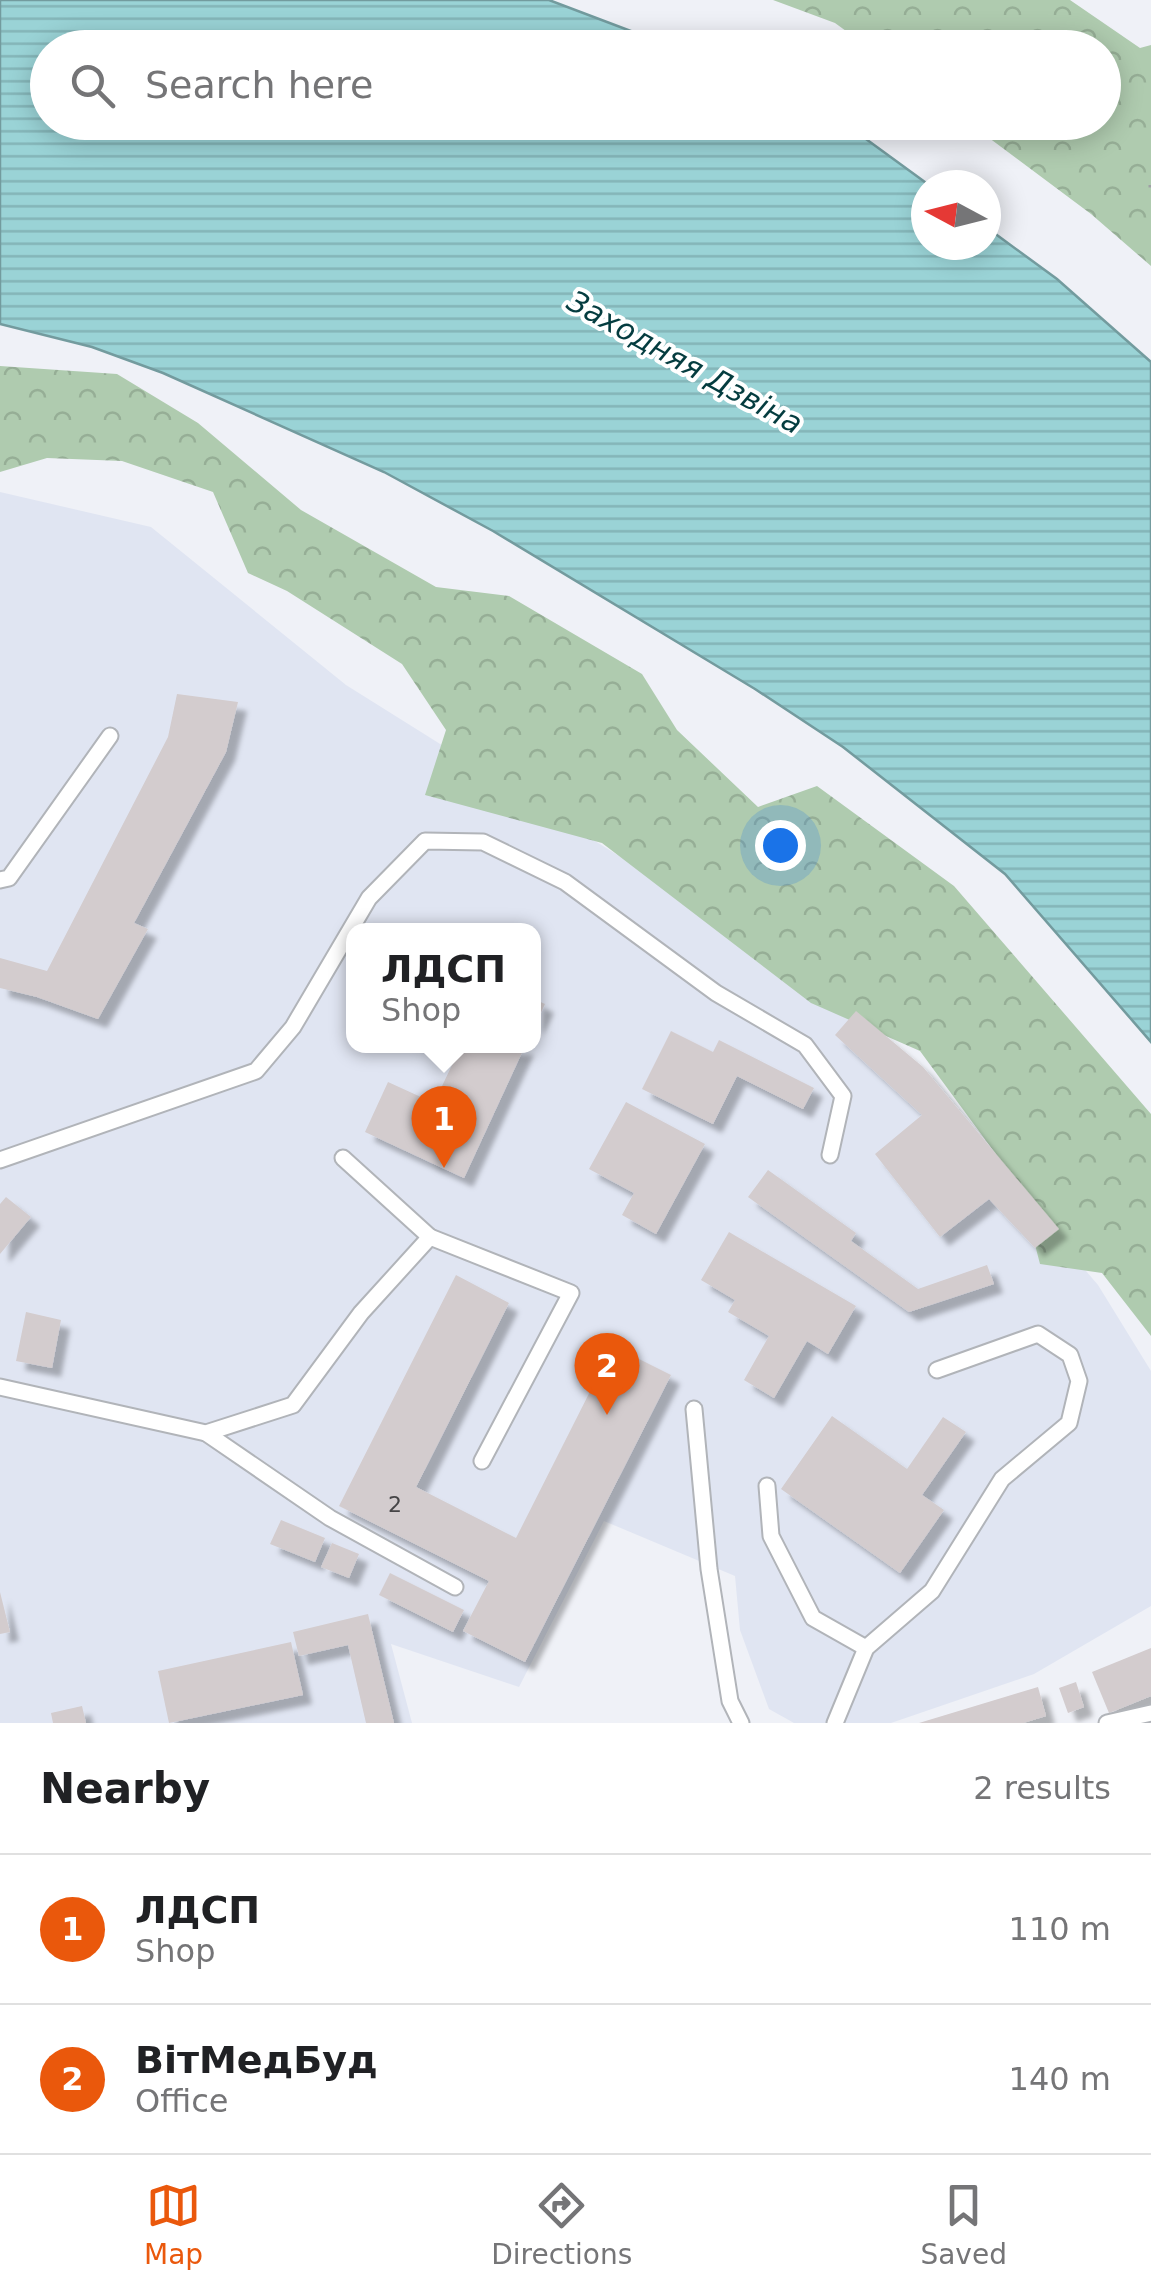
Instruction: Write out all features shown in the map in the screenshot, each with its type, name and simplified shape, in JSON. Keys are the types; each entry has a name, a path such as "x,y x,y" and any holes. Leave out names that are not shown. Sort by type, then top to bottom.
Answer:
{"lane":[{"path":"0,880 9,878 110,736"},
{"path":"354,923 369,898 426,841 483,842 566,882 716,993 805,1045 844,1096 830,1155"},
{"path":"0,1160 256,1071 293,1027 346,937"},
{"path":"343,1158 430,1237 570,1293 482,1461"},
{"path":"206,1433 293,1405 361,1313 430,1237"},
{"path":"835,1723 866,1648 932,1591 1002,1479 1069,1424 1079,1381 1070,1355 1038,1334 937,1370"},
{"path":"0,1387 206,1433 330,1518 455,1587"},
{"path":"694,1409 709,1569 730,1702 741,1723"},
{"path":"767,1486 771,1536 812,1618 866,1648"},
{"path":"1107,1723 1151,1713"}],"path":[{"path":"1151,185 1151,194"}],"shaded area":[{"path":"0,492 151,527 346,685 860,1007 1098,1285 1151,1371 1151,1606 1034,1674 891,1723 794,1723 769,1709 740,1630 735,1576 604,1521 519,1687 391,1644 412,1723 0,1723"}],"green space":[{"path":"773,0 1070,0 1114,30 845,30"},
{"path":"1121,35 1140,48 1151,45 1151,266 1091,214 992,140 1121,140"},
{"path":"0,366 117,374 198,423 301,510 436,587 509,596 642,674 677,730 758,807 817,786 954,886 1151,1114 1151,1336 1102,1273 1040,1264 1020,1187 920,1051 811,1003 602,843 425,795 446,730 402,664 287,591 248,573 213,492 122,461 47,458 0,472"}],"water":[{"name":"Заходняя Дзвіна","path":"0,0 549,0 628,30 30,30 30,140 867,140 911,172 911,260 1001,260 1001,238 1057,279 1151,362 1151,1042 1005,874 843,747 755,689 493,531 384,472 163,373 92,347 0,324"}],"building":[{"path":"177,694 238,702 226,752 134,923 148,929 98,1019 0,988 0,958 47,971 168,737"},
{"path":"856,1011 923,1067 1059,1229 1035,1248 989,1199 940,1237 875,1154 922,1115 835,1035"},
{"path":"671,1031 713,1052 719,1040 814,1088 803,1109 737,1076 713,1124 642,1089"},
{"path":"458,1053 522,1053 464,1178 365,1132 388,1082 434,1103"},
{"path":"626,1102 705,1144 656,1234 622,1215 634,1193 589,1169"},
{"path":"768,1170 856,1233 851,1241 918,1289 987,1265 994,1284 909,1312 748,1197"},
{"path":"6,1197 31,1217 0,1254 0,1204"},
{"path":"729,1232 856,1306 828,1354 807,1341 774,1398 744,1380 769,1336 728,1312 735,1300 701,1280"},
{"path":"456,1275 509,1303 416,1487 516,1538 613,1346 671,1375 525,1662 463,1631 489,1581 339,1506"},
{"path":"26,1312 61,1320 52,1368 16,1361"},
{"path":"832,1416 907,1469 943,1417 966,1432 922,1495 944,1510 900,1573 781,1489"},
{"path":"281,1520 325,1538 315,1562 270,1544"},
{"path":"332,1543 359,1554 349,1578 321,1567"},
{"path":"390,1573 464,1610 453,1632 379,1595"},
{"path":"0,1592 10,1632 0,1634"},
{"path":"368,1614 394,1723 366,1723 348,1645 299,1656 293,1632"},
{"path":"291,1642 303,1695 169,1723 158,1671"},
{"path":"1151,1648 1151,1696 1109,1713 1092,1672"},
{"path":"1076,1682 1084,1707 1068,1713 1059,1688"},
{"path":"1038,1687 1046,1716 1023,1723 919,1723"},
{"path":"82,1706 86,1723 53,1723 51,1713"}],"place":[{"name":"ЛДСП","path":"444,1168"},
{"name":"ВітМедБуд","path":"607,1415"}]}
